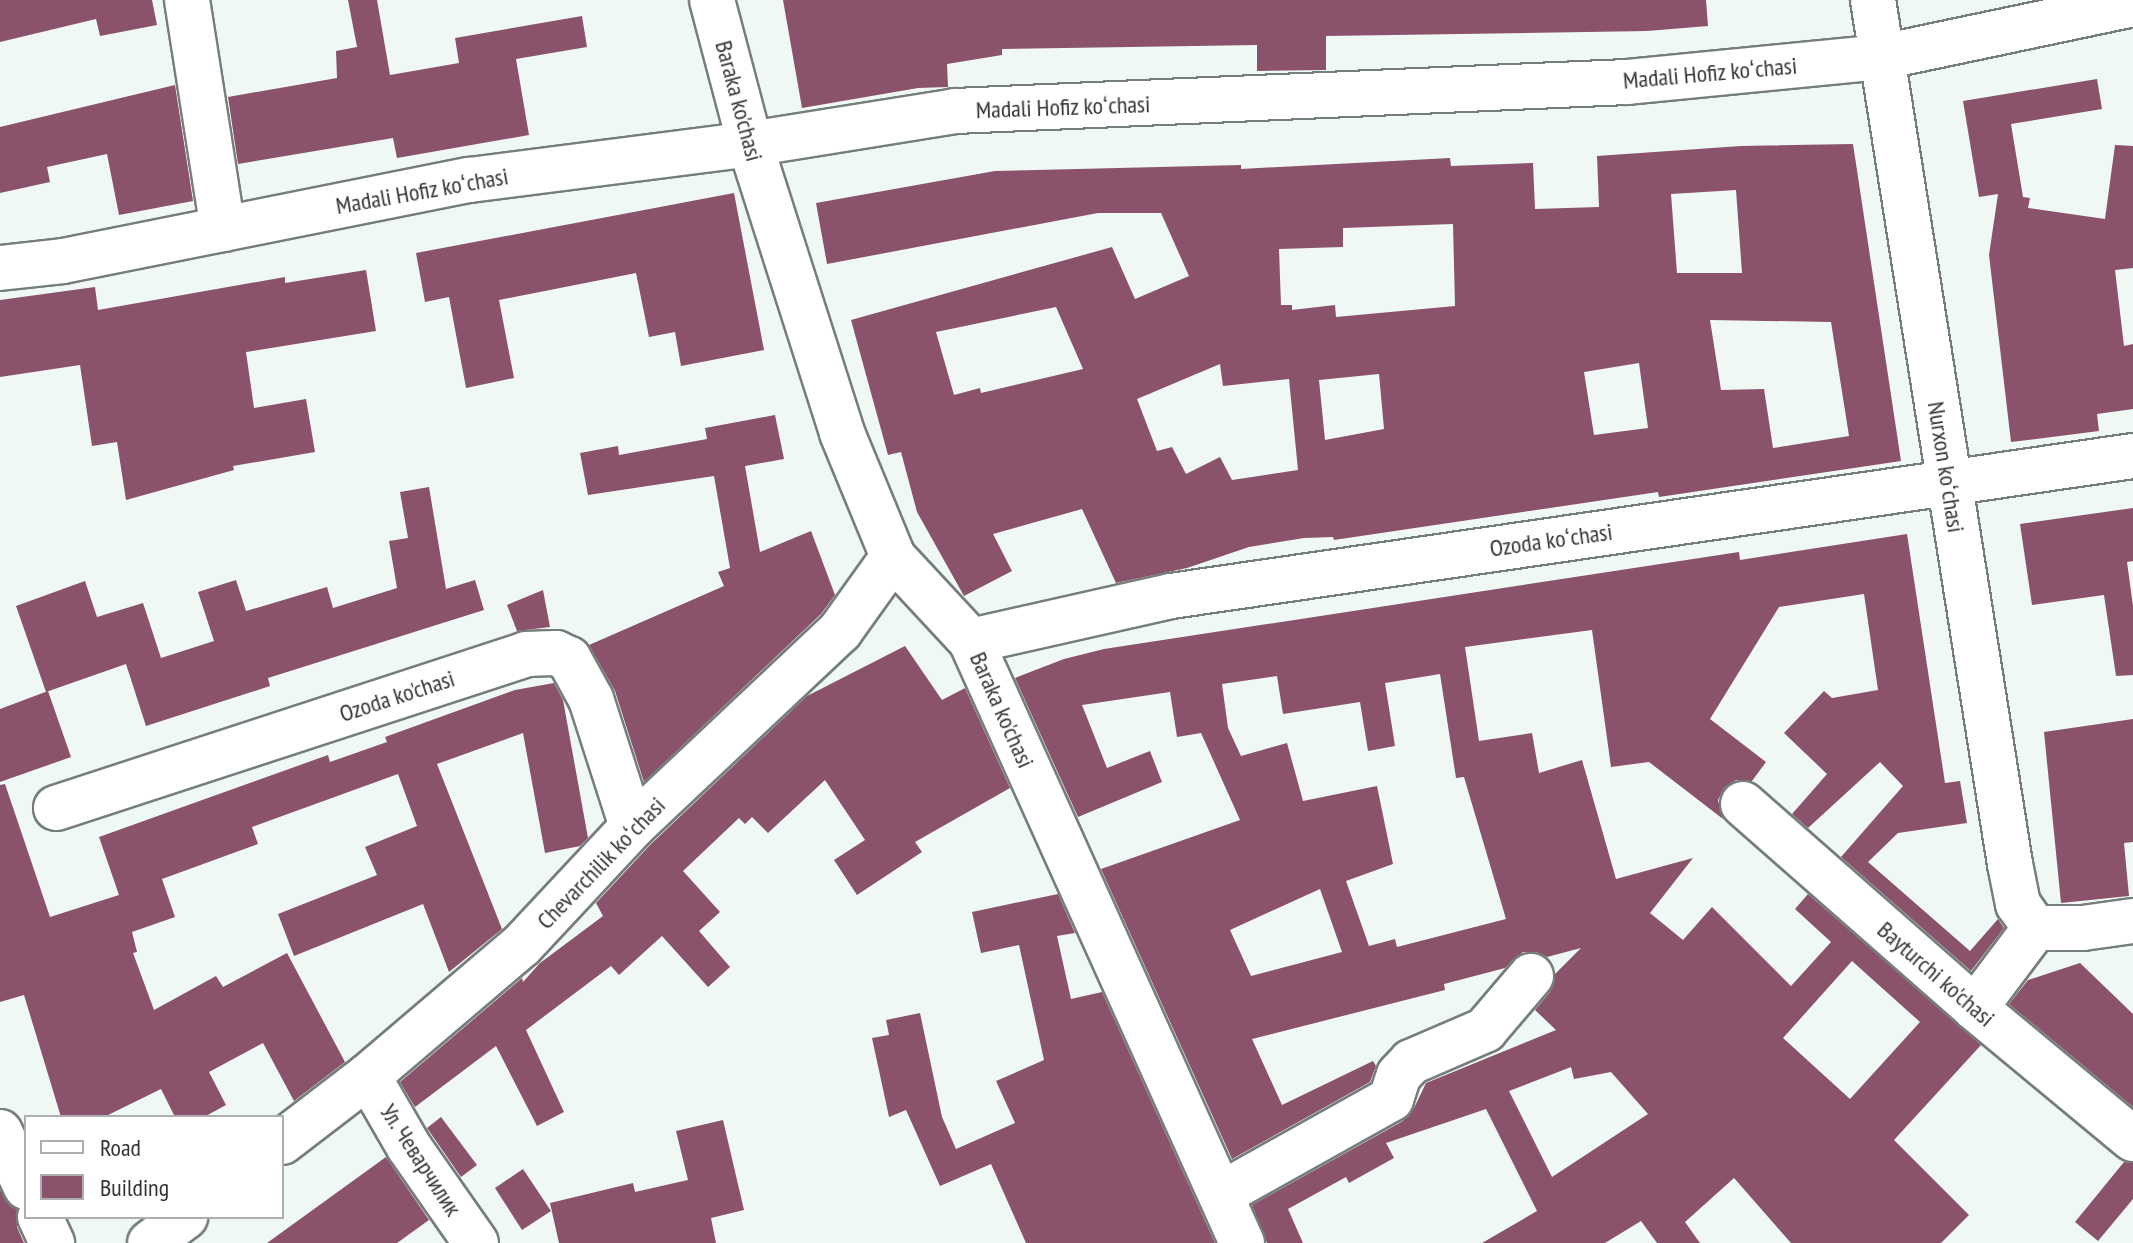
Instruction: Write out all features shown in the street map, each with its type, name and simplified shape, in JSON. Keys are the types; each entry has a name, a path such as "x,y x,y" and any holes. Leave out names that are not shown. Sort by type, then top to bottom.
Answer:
{"street":[{"path":"187,0 223,229"},
{"name":"Baraka ko'chasi","path":"712,0 750,144 842,433 893,557 971,641 1242,1243"},
{"name":"Nurxon koʻchasi","path":"1873,0 2010,864 2018,904 2035,928"},
{"name":"Madali Hofiz koʻchasi","path":"0,268 63,261 470,180 750,144 955,111 1627,82 1882,57 2133,4"},
{"name":"Ozoda koʻchasi","path":"971,641 1171,596 2133,456"},
{"name":"Chevarchilik koʻchasi","path":"284,1140 368,1076 522,945 632,827 840,631 893,557"},
{"name":"Ozoda ko'chasi","path":"56,808 526,654 556,653 569,659 591,699 632,827"},
{"name":"Bayturchi ko'chasi","path":"1743,804 1975,1008 2133,1139"},
{"path":"1975,1008 2035,928 2083,928 2133,921"},
{"path":"1221,1194 1391,1099 1399,1075 1411,1062 1485,1030 1531,976"},
{"name":"Ул. Чеварчилик","path":"368,1076 409,1147 476,1243"},
{"path":"0,1132 24,1183"},
{"path":"41,1219 52,1243"},
{"path":"150,1243 182,1219"}],"building":[{"path":"0,0 152,0 157,25 100,36 96,19 0,42"},
{"path":"348,0 377,0 390,75 459,63 455,38 582,16 587,47 516,59 529,135 397,158 393,138 238,164 228,97 337,78 336,51 357,47"},
{"path":"783,0 1706,0 1708,26 1647,31 1326,36 1326,70 1257,71 1257,45 1002,49 1002,55 947,64 948,87 918,88 802,108"},
{"path":"2097,79 2102,109 2011,124 2023,197 2030,198 2028,208 2105,219 2115,145 2133,146 2133,268 2115,270 2124,346 2133,344 2133,409 2097,414 2099,431 2011,442 1989,255 1998,194 1979,197 1963,101"},
{"path":"175,85 193,201 119,215 107,154 47,167 50,182 0,193 0,127"},
{"path":"1853,144 1901,461 1659,497 1658,492 1334,540 1333,537 1304,538 1249,547 1187,568 1116,583 1082,509 993,534 1012,571 964,596 917,512 901,452 888,455 851,320 1112,247 1135,299 1189,276 1161,213 1098,213 827,264 816,203 995,171 1241,165 1241,169 1450,158 1451,166 1533,163 1535,209 1599,207 1597,156 1741,146","holes":["1736,190 1742,273 1677,273 1671,194","1453,224 1455,306 1336,317 1335,305 1292,310 1292,305 1281,305 1279,249 1343,247 1343,228","1056,307 1083,369 981,393 980,388 954,395 936,332","1710,320 1831,322 1849,436 1773,448 1764,389 1721,390","1639,363 1648,428 1594,435 1584,372","1220,364 1223,386 1289,379 1298,470 1232,480 1220,457 1186,474 1172,447 1157,451 1137,399","1379,374 1384,429 1325,440 1319,380"]},
{"path":"734,193 764,350 681,366 675,332 649,337 636,273 499,300 514,378 466,388 449,297 425,302 416,253"},
{"path":"366,270 376,331 246,352 254,408 306,399 315,452 233,466 234,470 126,500 117,442 92,446 80,365 0,377 0,300 95,287 98,310 285,277 285,283"},
{"path":"775,415 784,459 745,466 760,552 811,531 835,595 821,614 644,782 615,691 589,645 724,586 718,572 730,568 714,476 588,495 580,453 618,446 619,455 707,439 705,428"},
{"path":"429,487 446,589 475,580 484,610 268,678 270,686 146,726 126,664 46,692 16,606 85,581 97,617 143,603 161,658 214,641 198,592 236,580 246,611 327,587 333,608 397,588 389,541 408,538 400,492"},
{"path":"2133,508 2133,561 2127,562 2133,606 2133,675 2116,676 2104,595 2032,605 2020,524"},
{"path":"1907,534 1945,783 1960,781 1967,823 1898,833 1868,862 1970,951 1998,919 2004,928 1971,971 1841,857 1903,786 1880,762 1808,828 1792,814 1827,774 1784,733 1824,691 1832,698 1878,690 1864,594 1779,607 1710,719 1766,762 1752,781 1736,780 1724,788 1718,800 1723,819 1649,762 1611,767 1592,630 1465,647 1479,741 1532,733 1539,773 1582,760 1616,879 1693,858 1650,913 1683,940 1712,907 1791,986 1831,942 1795,909 1808,894 1981,1045 1894,1140 1969,1215 1941,1243 1791,1243 1734,1178 1685,1222 1700,1243 1657,1243 1641,1221 1605,1243 1482,1243 1537,1211 1486,1109 1386,1143 1394,1158 1349,1183 1346,1177 1288,1209 1303,1243 1267,1243 1252,1205 1403,1121 1414,1108 1426,1083 1556,1030 1535,1010 1550,992 1555,974 1581,948 1547,957 1536,952 1523,952 1505,968 1444,984 1445,990 1252,1039 1282,1105 1373,1061 1376,1066 1370,1082 1232,1159 1101,869 1240,820 1201,733 1177,737 1170,692 1082,705 1107,768 1150,751 1162,782 1078,817 1015,678 1064,659 1104,649 1739,552 1740,560","holes":["1440,674 1456,778 1464,777 1506,919 1397,947 1395,939 1369,946 1346,881 1393,864 1377,786 1303,801 1287,743 1241,756 1228,728 1222,684 1277,676 1283,714 1360,702 1368,751 1395,746 1385,683","1320,889 1342,952 1251,976 1230,930","1852,961 1920,1022 1850,1099 1783,1038","1571,1067 1574,1079 1611,1072 1648,1114 1552,1177 1509,1091"]},
{"path":"543,590 550,627 517,631 507,605"},
{"path":"905,646 942,700 965,688 1010,788 915,842 922,852 857,895 834,860 865,840 825,780 768,833 752,817 745,824 739,818 683,871 720,912 699,931 730,967 708,987 662,936 619,975 611,966 526,1030 564,1112 537,1126 496,1046 415,1107 400,1082 522,978 523,982 540,963 603,916 596,903 650,845 807,696"},
{"path":"554,683 563,700 588,838 580,846 545,853 523,733 437,764 502,929 449,972 423,904 294,956 278,914 377,875 365,847 417,826 398,774 252,827 258,844 162,879 175,917 132,932 137,952 133,953 154,1010 216,976 223,987 287,953 345,1062 294,1101 263,1043 209,1072 226,1105 208,1115 174,1115 161,1089 108,1115 60,1115 24,995 0,1002 0,785 5,784 50,917 119,895 99,837 328,755 330,762 387,742 385,737 515,690"},
{"path":"48,691 71,757 0,782 0,709"},
{"path":"2133,719 2133,842 2124,843 2129,896 2061,903 2044,732"},
{"path":"1058,894 1075,933 1057,936 1071,999 1102,992 1215,1243 1026,1243 991,1164 940,1186 906,1110 889,1117 872,1038 889,1035 886,1020 920,1013 942,1117 956,1149 1015,1123 996,1081 1044,1060 1019,945 981,953 972,912"},
{"path":"2080,963 2133,1014 2133,1107 2009,1004 2028,980"},
{"path":"441,1117 477,1165 461,1177 427,1128"},
{"path":"723,1120 744,1210 711,1218 716,1243 559,1243 550,1203 633,1183 635,1192 688,1180 676,1131"},
{"path":"386,1157 429,1220 397,1243 267,1243"},
{"path":"2124,1162 2133,1163 2133,1199 2098,1241 2075,1222"},
{"path":"523,1169 551,1211 522,1230 495,1188"},
{"path":"0,1190 17,1210 17,1227 24,1243 0,1243"}]}
